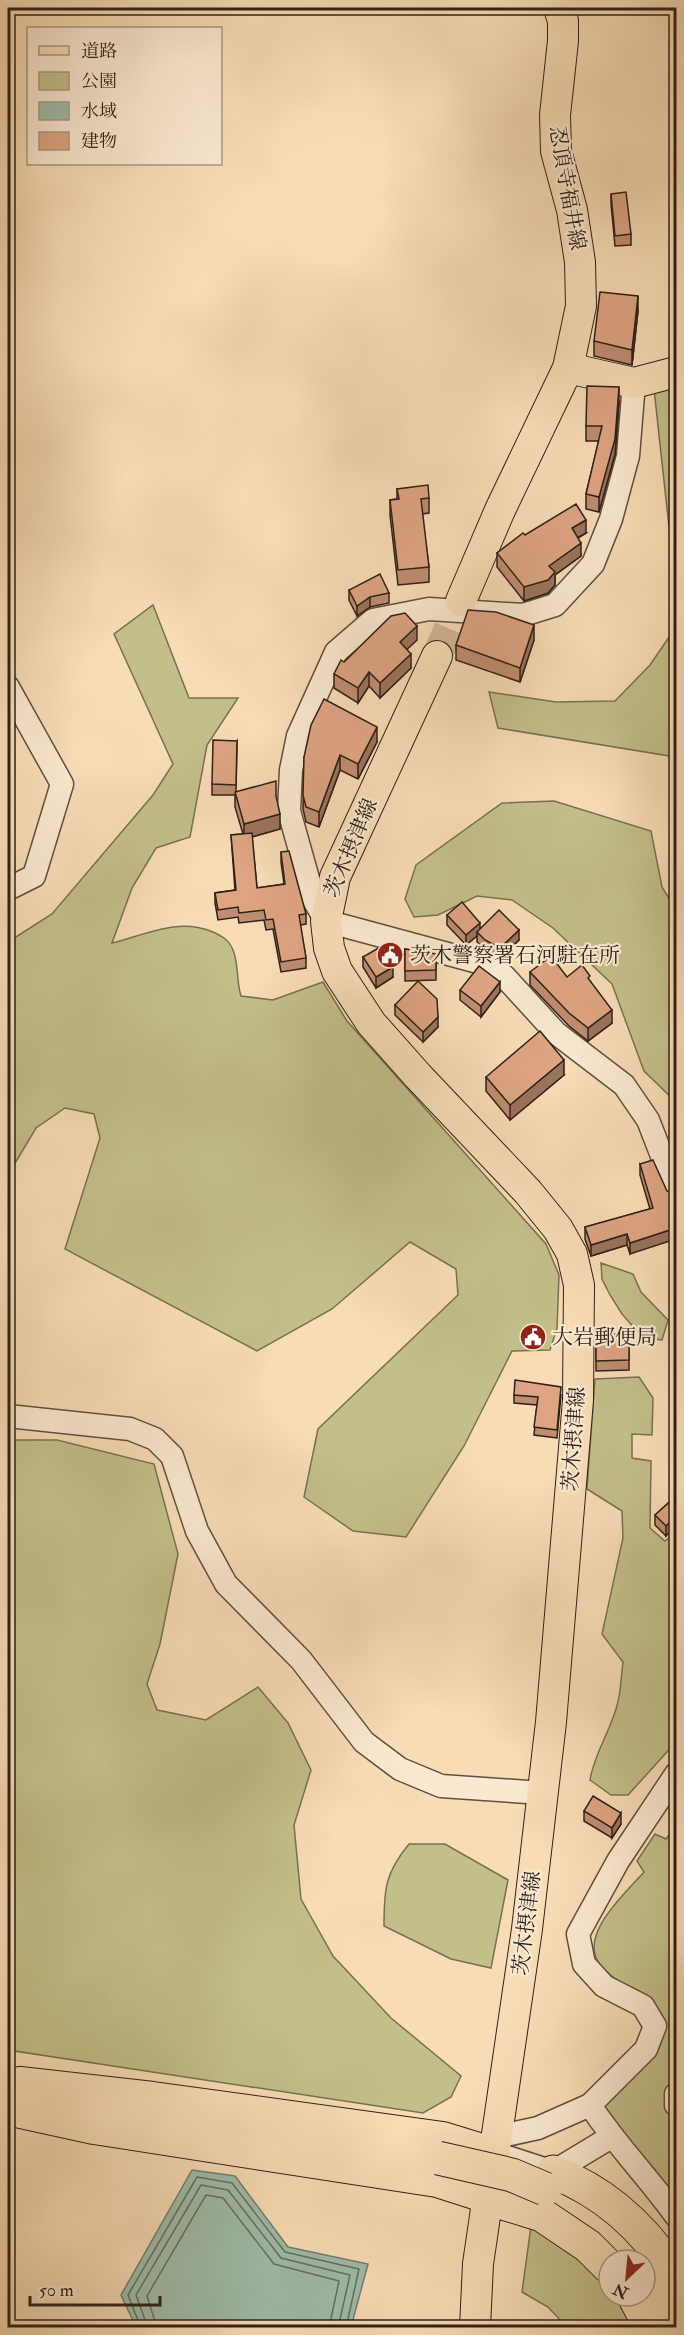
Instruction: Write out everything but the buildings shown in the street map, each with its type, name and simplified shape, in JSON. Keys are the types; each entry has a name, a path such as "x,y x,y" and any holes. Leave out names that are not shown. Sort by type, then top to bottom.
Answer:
{"highway":[{"path":"8,2095 438,2158 512,2175 549,2180 594,2192 638,2226 676,2277"},
{"path":"549,2180 628,2248"},
{"path":"487,2198 542,2215 588,2246 597,2255"},
{"path":"657,2282 676,2316"},
{"path":"640,2308 651,2328"}],"main road":[{"name":"忍頂寺福井線","path":"559,8 563,21 563,41 555,115 556,151 572,210 580,262 581,306 568,368"},
{"path":"461,601 500,510 568,368 634,383 676,372"},
{"name":"茨木摂津線","path":"437,656 335,877 326,921 329,948 337,970 371,1023 528,1192 558,1229 572,1254 579,1285 578,1401 551,1722 527,1929 478,2264 475,2328"},
{"path":"8,2081 436,2182 487,2198"},
{"path":"8,2105 21,2113 150,2116 443,2137 496,2145"}],"street":[{"path":"634,383 628,456 611,519 593,564 555,605 523,615 429,609 373,620 336,652 298,736 291,770 289,811 314,900 326,921 485,964 504,976 556,1034 624,1085 648,1120 676,1192"},
{"path":"8,687 62,784 34,876 8,889"},
{"path":"8,1416 130,1429 155,1438 172,1456 197,1531 226,1584 301,1660 364,1743 400,1769 441,1786 542,1793"},
{"path":"496,2145 590,2105 646,2049 655,2026 643,2006 604,1986 584,1964 578,1934 618,1861 676,1774"},
{"path":"676,2094 676,2104"},
{"path":"590,2105 611,2137 651,2181 676,2216"},
{"path":"496,2145 549,2180 611,2137"}],"green space":[{"path":"676,385 676,591 654,389"},
{"path":"153,605 189,698 238,698 207,745 190,837 156,848 132,888 112,943 162,929 187,926 200,928 219,935 231,947 235,956 241,996 273,1000 323,982 347,1021 546,1244 559,1275 557,1328 550,1350 512,1351 464,1446 406,1537 353,1531 304,1497 318,1429 458,1295 456,1269 410,1242 332,1309 257,1351 65,1249 100,1138 94,1114 65,1108 36,1128 8,1175 8,942 52,914 153,795 173,764 114,634"},
{"path":"676,627 676,757 498,728 489,692 556,702 615,701 650,665"},
{"path":"554,801 651,831 662,887 676,910 676,1102 644,1071 612,984 553,928 512,900 477,896 438,915 414,917 405,899 416,865 502,803"},
{"path":"601,1263 633,1274 641,1292 668,1320 662,1340 643,1338 622,1314 602,1279"},
{"path":"639,1377 653,1398 652,1435 632,1434 632,1458 651,1461 650,1528 665,1541 676,1532 676,1742 628,1795 611,1795 590,1780 616,1709 621,1686 623,1662 602,1634 623,1538 622,1511 587,1489 595,1379"},
{"path":"8,1440 57,1440 154,1464 178,1554 160,1644 147,1684 157,1710 206,1720 258,1687 288,1723 311,1770 294,1825 301,1899 333,1956 391,2018 461,2076 451,2097 423,2113 8,2050"},
{"path":"676,1825 676,2072 669,2100 676,2132 676,2205 602,2106 652,2052 651,2003 618,1981 601,1966 595,1954 594,1942 606,1916 644,1872 637,1861 655,1834 666,1839"},
{"path":"409,1844 445,1844 508,1880 491,1968 451,1959 384,1926 388,1882 395,1864"},
{"path":"531,2226 597,2271 597,2308 631,2308 641,2327 567,2327 548,2307 522,2292"}],"water":[{"path":"192,2170 235,2176 288,2247 368,2264 351,2327 136,2327 121,2295"}],"tunnel":[{"path":"437,656 461,601"}],"place":[{"name":"茨木警察署石河駐在所","path":"390,955"},
{"name":"大岩郵便局","path":"533,1337"}]}
